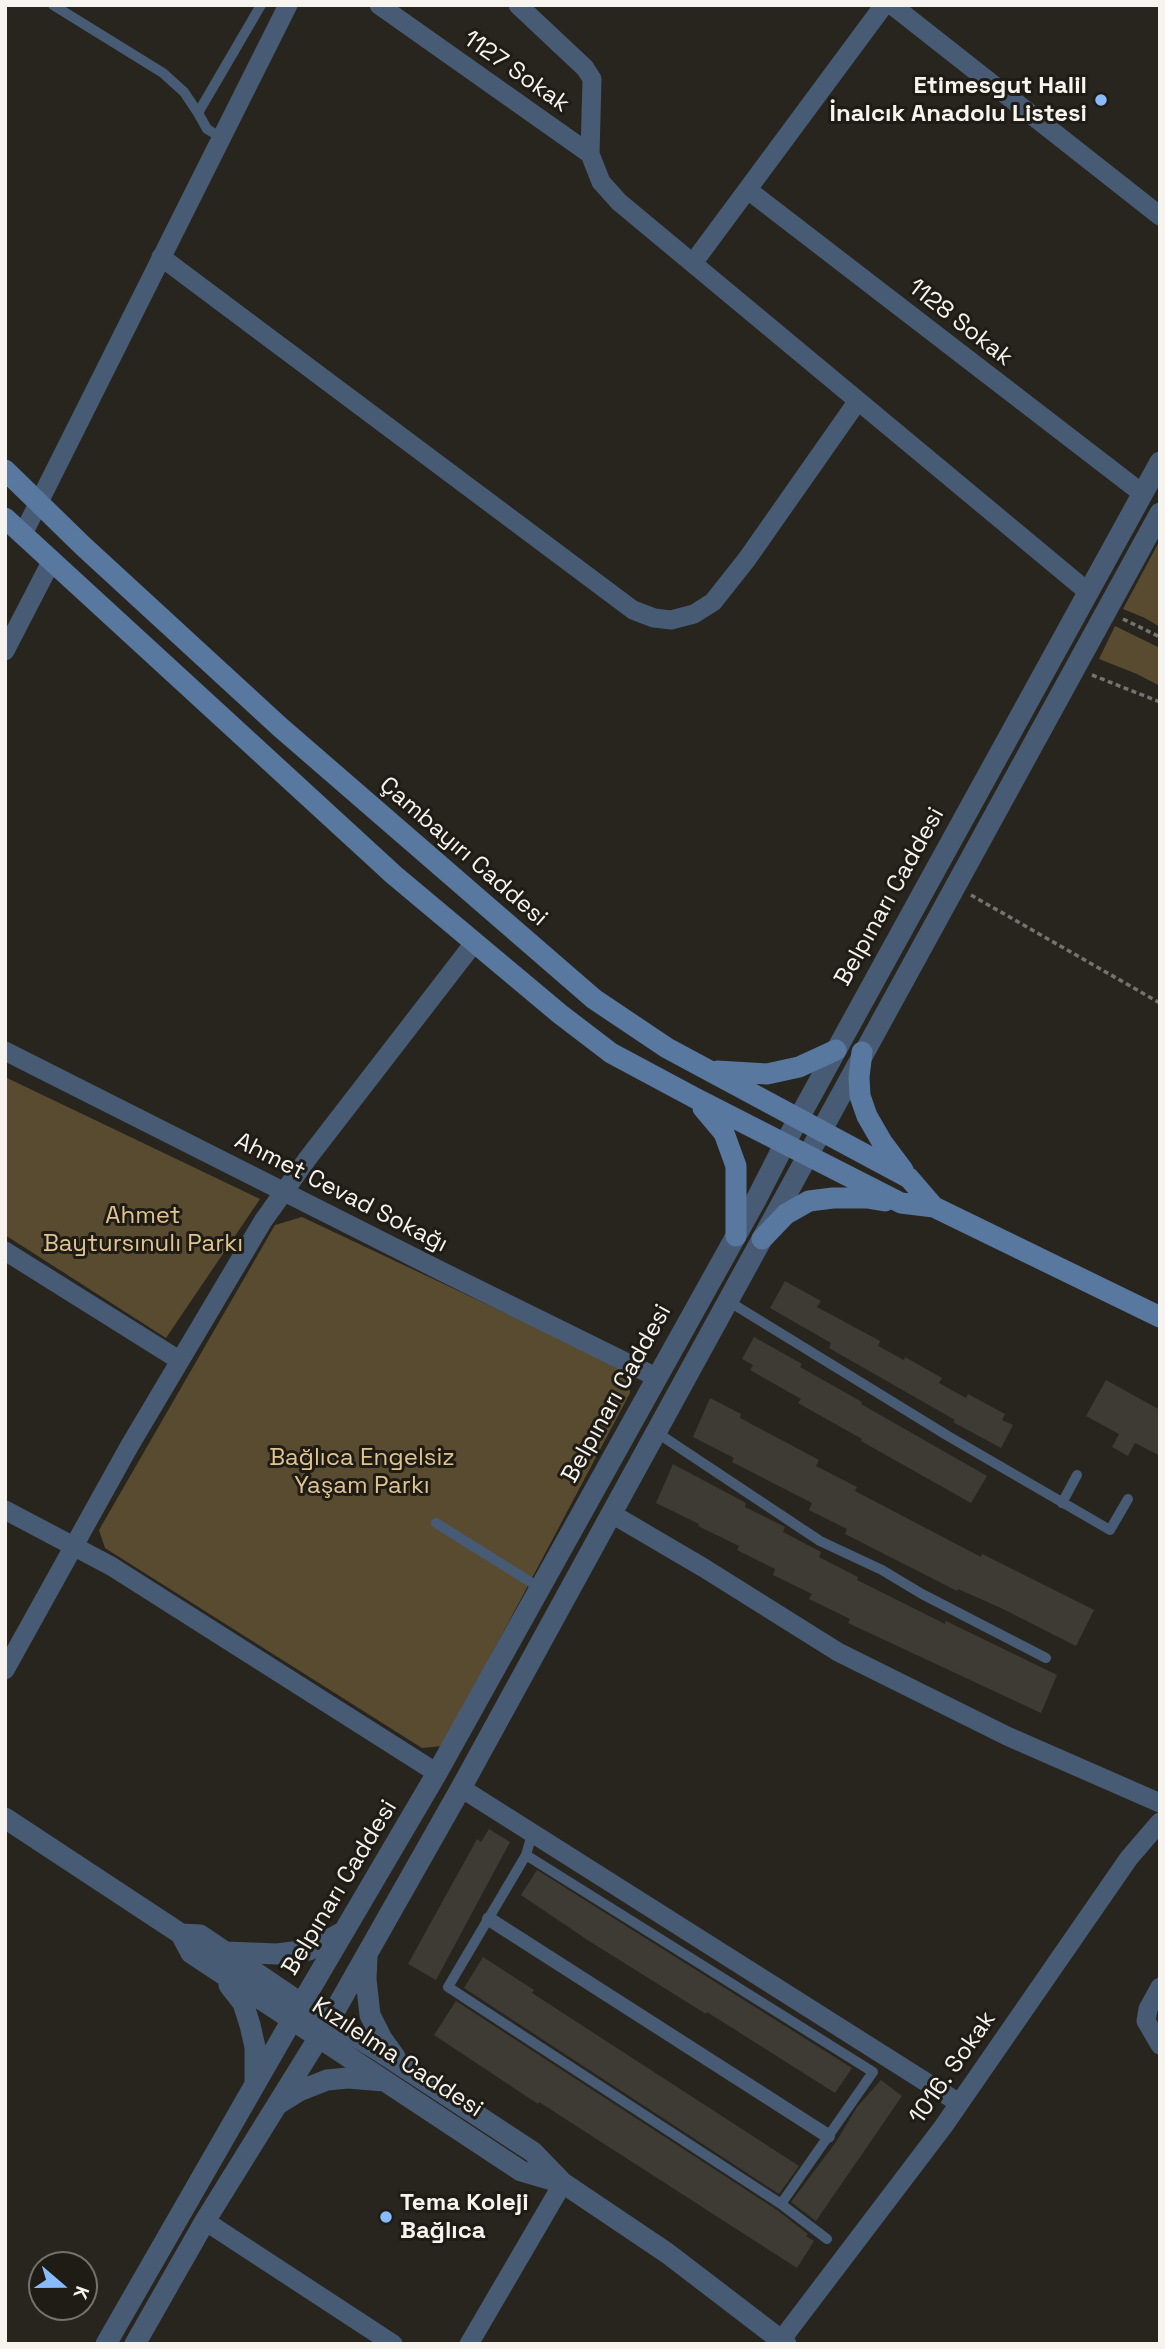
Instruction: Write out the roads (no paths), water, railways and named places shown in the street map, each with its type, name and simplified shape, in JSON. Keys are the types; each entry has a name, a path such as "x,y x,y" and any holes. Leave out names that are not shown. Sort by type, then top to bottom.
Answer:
{"main road":[{"name":"Çambayırı Caddesi","path":"5,470 280,727 569,978 635,1028 798,1120 909,1178 934,1206"},
{"name":"Çambayırı Caddesi","path":"5,518 394,875 611,1053 901,1203 934,1206 1160,1317"},
{"path":"705,1069 740,1074 767,1074 799,1067 836,1050"},
{"path":"862,1052 860,1096 867,1116 881,1142 909,1178"},
{"path":"695,1098 724,1133 736,1166 736,1236"},
{"path":"762,1239 786,1214 809,1201 867,1198 901,1203"}],"street":[{"path":"23,534 288,5"},
{"name":"1127 Sokak","path":"379,5 590,154"},
{"path":"518,5 584,68 592,79 590,154 601,182 620,202 1088,592"},
{"path":"693,263 884,5"},
{"path":"892,5 1160,216"},
{"name":"1128 Sokak","path":"748,190 1143,494"},
{"path":"161,257 633,610 654,618 671,620 694,614 712,602 747,559 857,402"},
{"name":"Belpınarı Caddesi","path":"106,2344 438,1773 1160,462"},
{"name":"Belpınarı Caddesi","path":"135,2344 205,2221 323,2029 461,1788 729,1301 862,1052 1160,513"},
{"path":"5,651 52,560"},
{"path":"5,1670 130,1445 283,1191 474,943"},
{"name":"Ahmet Cevad Sokağı","path":"5,1051 656,1377"},
{"path":"5,1251 180,1360"},
{"path":"5,1510 111,1566 438,1773"},
{"path":"612,1514 838,1652 1007,1736 1115,1785 1160,1802"},
{"path":"461,1788 959,2103"},
{"name":"Kızılelma Caddesi","path":"5,1818 181,1934 200,1935 222,1962 323,2029 386,2081 521,2171 563,2183"},
{"name":"1016. Sokak","path":"784,2342 959,2103 1129,1858 1160,1822"},
{"path":"489,1919 828,2137"},
{"path":"255,2085 255,2047 250,2025 243,2003 222,1962 309,1950 345,1931"},
{"path":"367,1953 366,1979 370,2015 400,2065"},
{"path":"1160,1987 1148,2009 1146,2021 1160,2045"},
{"name":"Kızılelma Caddesi","path":"323,2029 400,2065 533,2152 563,2183 667,2253 784,2342"},
{"path":"276,2105 299,2091 327,2080 348,2078 386,2081"},
{"path":"469,2344 563,2183"},
{"path":"205,2221 393,2344"}],"lane":[{"path":"53,5 163,73 184,92 208,129 222,138"},
{"path":"198,113 261,5"},
{"path":"729,1301 948,1436 1110,1530 1128,1499"},
{"path":"656,1432 820,1541 882,1570 922,1594 1046,1658"},
{"path":"1062,1503 1077,1475"},
{"path":"436,1523 540,1588"},
{"path":"532,1834 526,1855 449,1987 781,2204 827,2239"},
{"path":"526,1855 873,2072 781,2204"}],"place":[{"name":"Etimesgut Halil İnalcık Anadolu Listesi","path":"1101,100"},
{"name":"Tema Koleji Bağlıca","path":"386,2217"}],"park label":[{"name":"Ahmet Baytursınulı Parkı","path":"143,1230"},
{"name":"Bağlıca Engelsiz Yaşam Parkı","path":"362,1472"}]}
